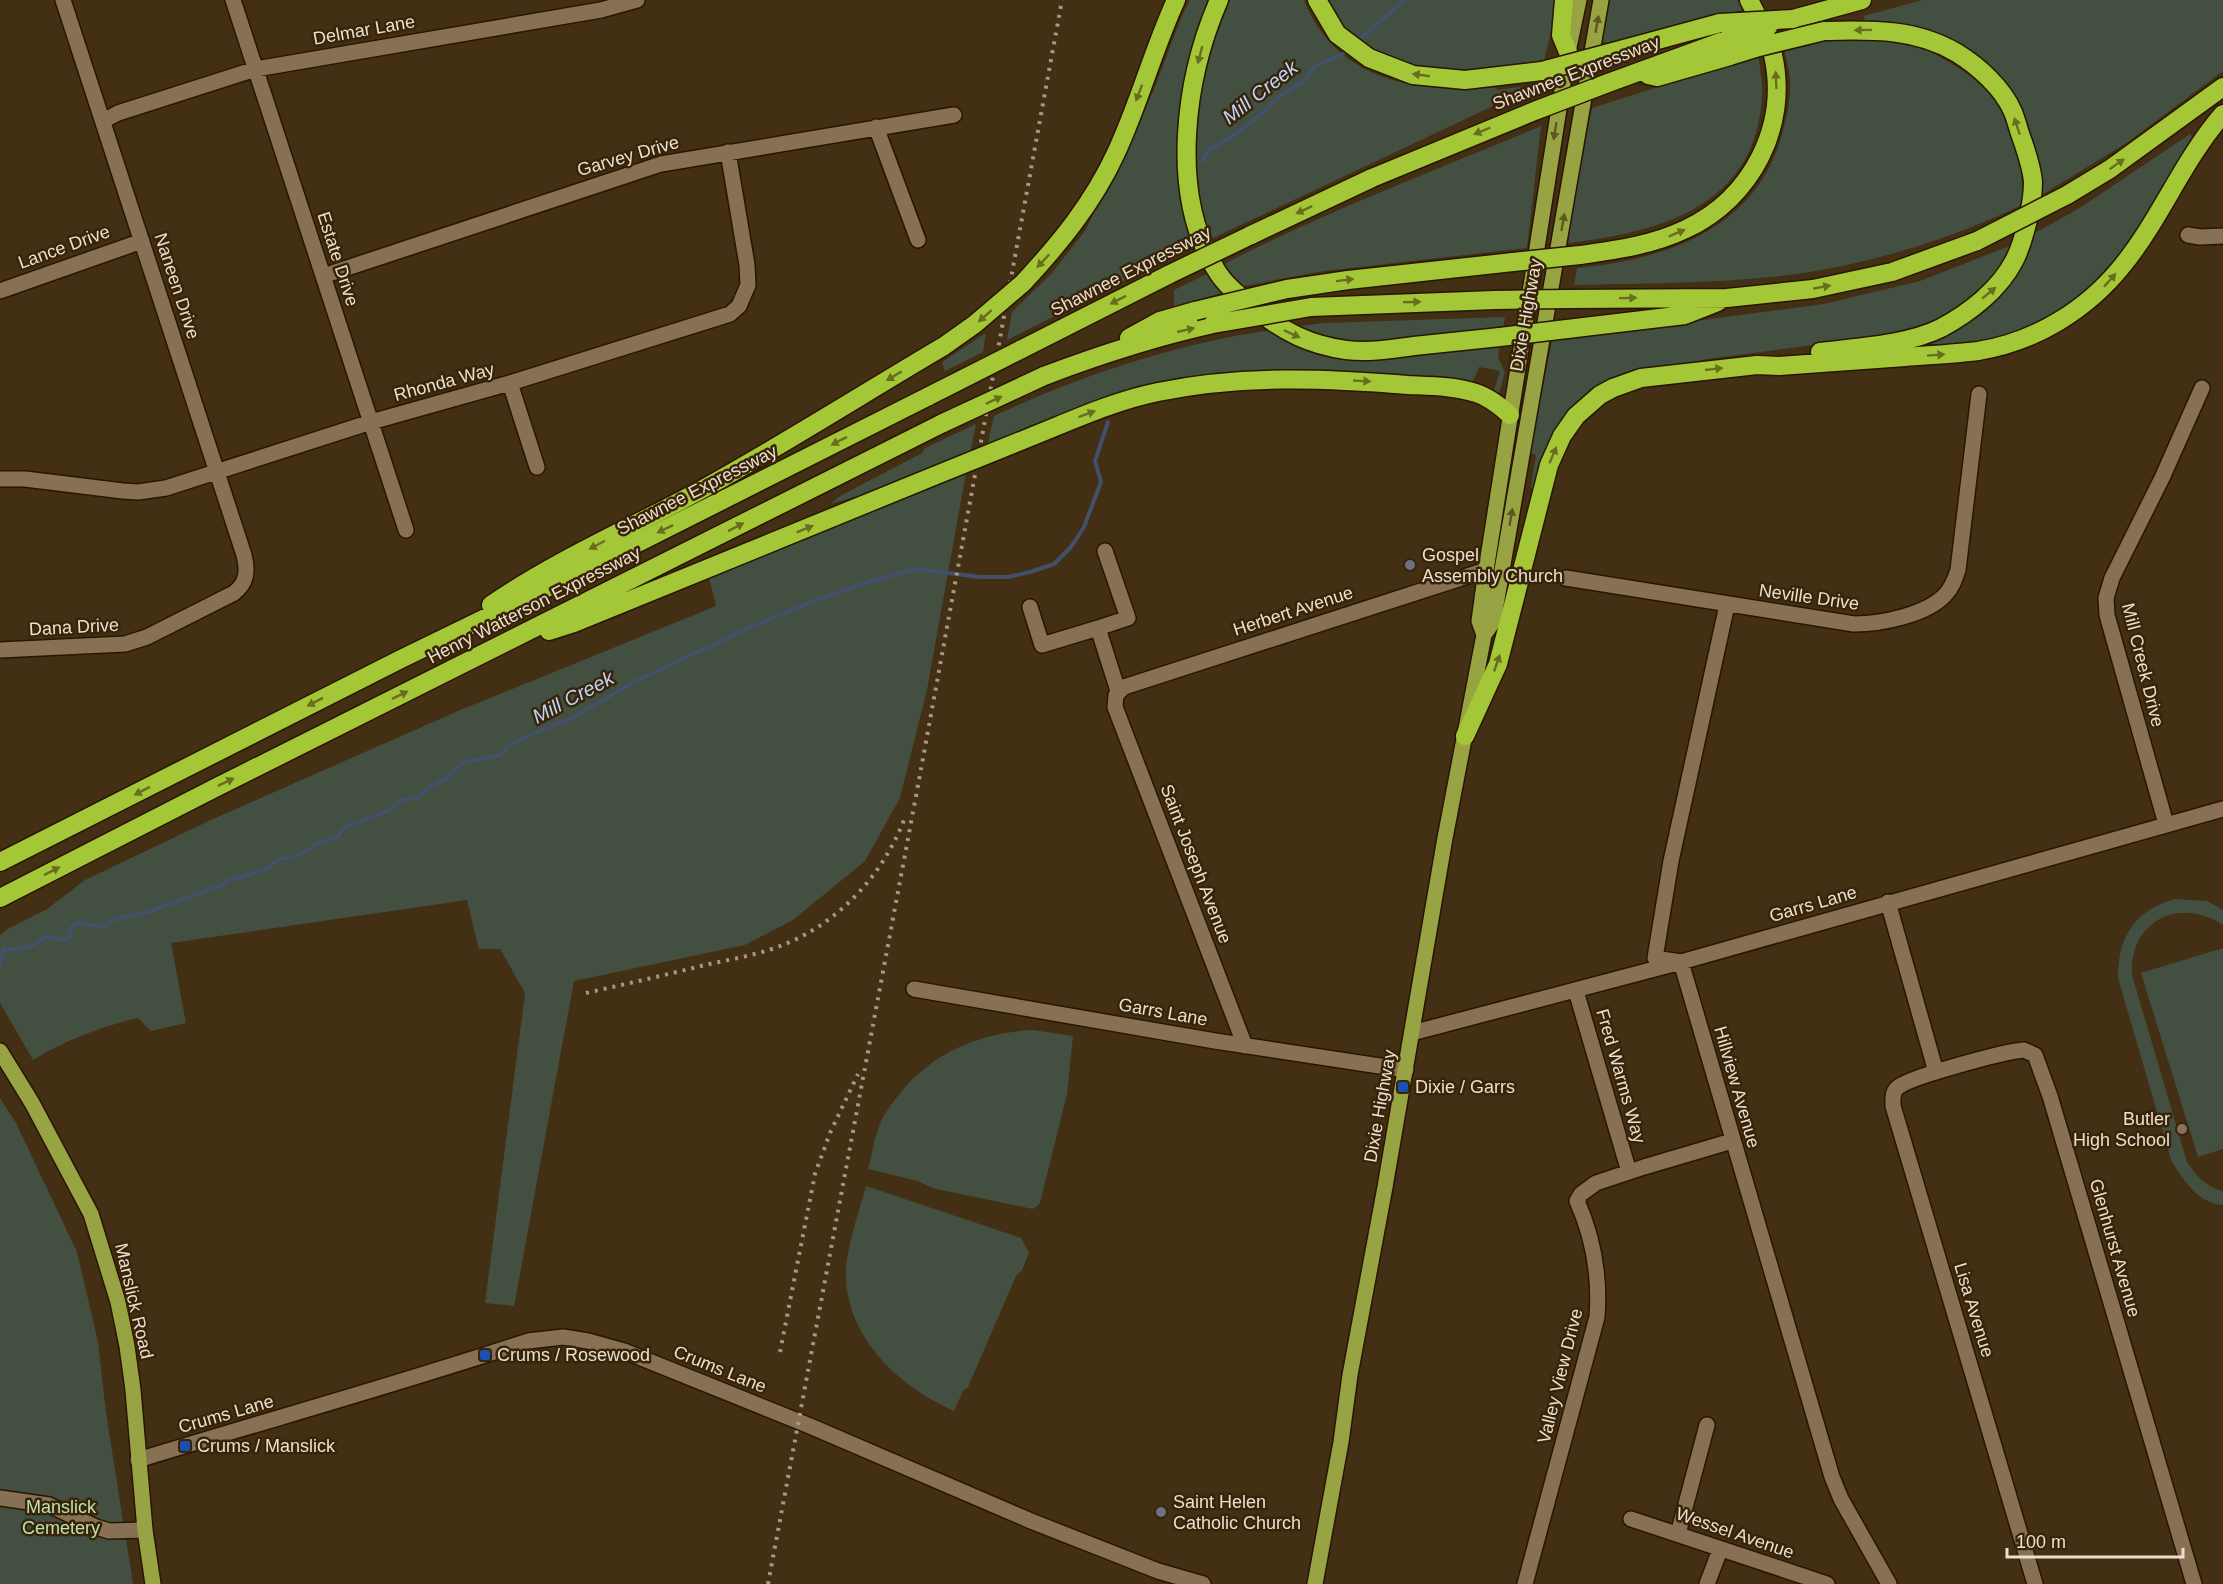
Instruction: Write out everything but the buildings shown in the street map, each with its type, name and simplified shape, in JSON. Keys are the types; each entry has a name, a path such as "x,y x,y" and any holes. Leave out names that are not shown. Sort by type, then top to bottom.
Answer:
{"highway":[{"path":"443,638 512,590 711,485 944,346 975,324 1023,283 1055,248 1094,195 1116,153 1176,0"},
{"path":"1219,0 1197,66 1188,129 1188,169 1192,211 1197,231 1215,269 1232,290 1280,328 1305,339 1346,350 1379,350 1684,315 1727,298"},
{"path":"1317,0 1337,34 1369,58 1413,75 1465,80 1542,71 1613,52 1725,40 1759,47 1824,31 1884,30 1927,39 1958,54 1995,85 2012,110 2031,173 2033,182 2026,230 2014,262 1997,286 1965,313 1939,329 1905,339 1777,358 1757,365"},
{"path":"1564,0 1561,34 1568,52"},
{"path":"1090,359 1160,321 1287,289 1348,280 1580,255 1636,246 1666,238 1686,229 1722,207 1737,192 1750,175 1769,136 1777,95 1776,73 1772,52 1749,0"},
{"name":"Shawnee Expressway","path":"443,638 592,566 1170,274 1372,178 1536,110 1634,73 1725,40 1862,0"},
{"path":"1090,359 1165,335 1311,307 1495,300 1727,298 1850,282 1892,272 1977,241 2067,195 2110,169 2223,87"},
{"path":"1465,736 1498,664 1542,488 1555,450 1569,424 1586,406 1600,395 1627,382 1661,375 1757,365 1779,366 1980,350 2016,341 2058,322 2101,290 2124,265 2187,162 2207,132 2223,114"},
{"name":"Henry Watterson Expressway","path":"0,898 944,423 1044,376 1090,359"},
{"path":"496,648 574,623 1033,436 1116,404 1155,393 1247,381 1337,380 1463,390 1484,396 1510,415"},
{"name":"Henry Watterson Expressway","path":"0,862 443,638"}],"main road":[{"name":"Dixie Highway","path":"1484,635 1479,621 1486,570 1568,52 1579,0"},
{"name":"Dixie Highway","path":"1315,1584 1449,818 1484,635 1493,622 1601,0"},
{"name":"Manslick Road","path":"0,1051 32,1103 91,1214 118,1302 127,1346 145,1530 153,1584"}],"street":[{"name":"Naneen Drive","path":"63,0 246,564 247,571 243,584"},
{"name":"Estate Drive","path":"233,0 406,530"},
{"name":"Delmar Lane","path":"103,121 118,113 256,69 637,0"},
{"name":"Garvey Drive","path":"323,276 661,164 954,115"},
{"path":"876,127 918,240"},
{"name":"Rhonda Way","path":"0,479 25,479 138,492 166,488 371,422 510,383 725,316 740,306 748,285 747,265 728,152"},
{"path":"2188,234 2200,237 2223,236"},
{"name":"Lance Drive","path":"0,291 142,241"},
{"path":"510,383 537,467"},
{"name":"Mill Creek Drive","path":"2166,824 2107,615 2106,598 2112,578 2162,478 2202,388"},
{"name":"Neville Drive","path":"1566,578 1838,622 1873,624 1913,612 1938,601 1950,588 1958,570 1979,394"},
{"path":"1030,607 1042,645 1128,618 1105,550"},
{"name":"Herbert Avenue","path":"1117,693 1124,687 1486,570"},
{"name":"Dana Drive","path":"0,650 104,646 136,642 234,594 243,584"},
{"path":"1681,962 1655,958 1671,861 1727,605"},
{"name":"Saint Joseph Avenue","path":"1098,628 1117,693 1115,707 1245,1046"},
{"name":"Garrs Lane","path":"1412,1033 1681,962 2223,808"},
{"path":"1888,902 1936,1072"},
{"name":"Hillview Avenue","path":"1681,962 1832,1478 1889,1584"},
{"name":"Garrs Lane","path":"914,989 1245,1046 1406,1070"},
{"name":"Fred Warms Way","path":"1576,991 1629,1172"},
{"name":"Glenhurst Avenue","path":"1936,1072 2018,1050 2035,1055 2050,1096 2194,1584"},
{"name":"Lisa Avenue","path":"1936,1072 1913,1079 1897,1088 1893,1106 2035,1584"},
{"name":"Valley View Drive","path":"1525,1584 1597,1317 1599,1295 1596,1270 1584,1217 1577,1201 1581,1194 1596,1183 1732,1141"},
{"name":"Crums Lane","path":"138,1460 313,1409 528,1341 563,1337 624,1351 810,1426 1051,1529 1158,1571 1203,1584"},
{"path":"1678,1534 1707,1425"},
{"path":"0,1498 49,1505 109,1531 145,1530"},
{"name":"Wessel Avenue","path":"1631,1519 1827,1584"},
{"path":"1707,1584 1720,1550"}],"green space":[{"path":"1190,0 1210,0 1192,54 1181,146 1181,196 1193,246 1007,340 1012,312 1051,274 1085,231 1153,92"},
{"path":"1227,0 1304,0 1318,28 1337,49 1358,65 1408,84 1436,87 1494,87 1498,90 1519,87 1527,90 1209,240 1196,192 1195,144 1200,93 1210,44"},
{"path":"1324,0 1556,0 1544,61 1508,69 1464,73 1398,64 1349,36"},
{"path":"1608,0 1737,0 1743,10 1616,42 1601,42"},
{"path":"1922,0 2223,0 2223,71 2128,142 2040,196 2035,145 2022,112 1925,30 1894,23 1865,22 1864,16"},
{"path":"1865,37 1923,47 1965,72 1982,87 1996,102 2015,139 2020,159 2022,205 1997,217 1918,246 1864,261 1810,272 1722,281 1574,285 1577,268 1643,257 1674,247 1703,234 1729,216 1752,194 1770,167 1782,134 1790,87 1784,48 1819,40"},
{"path":"1758,55 1762,96 1756,134 1742,164 1722,188 1697,207 1668,221 1636,231 1568,243 1577,178 1592,108"},
{"path":"1541,126 1527,248 1324,271 1238,287 1222,265 1340,210"},
{"path":"2190,134 2192,137 2141,229 2117,265 2065,311 2022,330 1998,337 1965,344 1930,344 1974,318 1998,297 2033,234 2078,209"},
{"path":"2012,245 1995,274 1971,299 1928,325 1906,332 1867,338 1707,359 1628,378 1577,411 1534,491 1531,487 1536,455 1530,453 1552,340 1824,304 1920,281"},
{"path":"1209,273 1222,293 1174,306 1174,290"},
{"path":"1505,317 1503,328 1378,343 1342,341 1292,327 1325,323"},
{"path":"1271,330 1286,342 1333,356 1500,345 1498,358 1505,372 1499,394 1494,391 1500,371 1479,367 1472,383 1251,373 987,447 994,416 1026,401 1094,375 1165,352"},
{"path":"986,333 983,352 945,371 942,362"},
{"path":"976,424 970,454 868,493 830,504 840,496 922,453 925,448"},
{"path":"966,473 927,690 900,798 865,861 793,920 745,945 574,981 514,1306 485,1303 525,993 500,949 479,949 467,900 171,943 186,1023 151,1031 138,1018 84,1035 33,1060 0,1003 0,935 47,909 85,880 213,819 458,711 716,606 709,577"},
{"path":"2175,899 2207,901 2223,910 2223,925 2190,913 2174,914 2160,919 2148,928 2139,940 2133,956 2132,975 2187,1162 2202,1180 2211,1187 2223,1191 2223,1205 2206,1200 2192,1189 2171,1160 2118,978 2121,949 2132,927 2149,910"},
{"path":"2223,948 2223,1149 2198,1157 2141,973"},
{"path":"1033,1030 1073,1036 1067,1094 1040,1203 1033,1209 932,1188 918,1181 868,1169 883,1117 897,1097 925,1068 940,1057 975,1041"},
{"name":"Manslick Cemetery","path":"0,1098 16,1123 77,1252 98,1342 106,1413 133,1584 0,1584"},
{"path":"866,1186 1021,1238 1029,1253 1022,1270 1016,1276 968,1387 963,1391 954,1411 916,1390 898,1376 868,1343 857,1323 850,1302 846,1270 847,1258"}],"waterway":[{"name":"Mill Creek","path":"1358,40 1405,0"},
{"name":"Mill Creek","path":"1202,161 1210,149 1252,122 1280,96 1304,81 1315,66 1343,54"},
{"name":"Mill Creek","path":"0,964 4,949 27,947 46,936 62,940 69,938 71,927 79,923 103,927 112,920 148,912 222,885 228,880 268,868 279,859 293,857 316,844 339,836 343,828 390,810 402,800 418,797 445,779 464,762 501,755 509,745 557,723 567,721 636,681 742,631 811,602 874,580 916,569 980,577 1008,577 1054,564 1071,547 1084,527 1101,482 1095,461 1108,422"}],"railway":[{"path":"768,1584 1062,0"},
{"path":"586,993 772,949 795,940 836,914 870,879 896,838 906,815"},
{"path":"780,1352 815,1174 830,1133 858,1074"}],"place":[{"name":"Gospel Assembly Church","path":"1410,565"},
{"name":"Dixie / Garrs","path":"1403,1087"},
{"name":"Butler High School","path":"2182,1129"},
{"name":"Crums / Rosewood","path":"485,1355"},
{"name":"Crums / Manslick","path":"185,1446"},
{"name":"Saint Helen Catholic Church","path":"1161,1512"}]}
